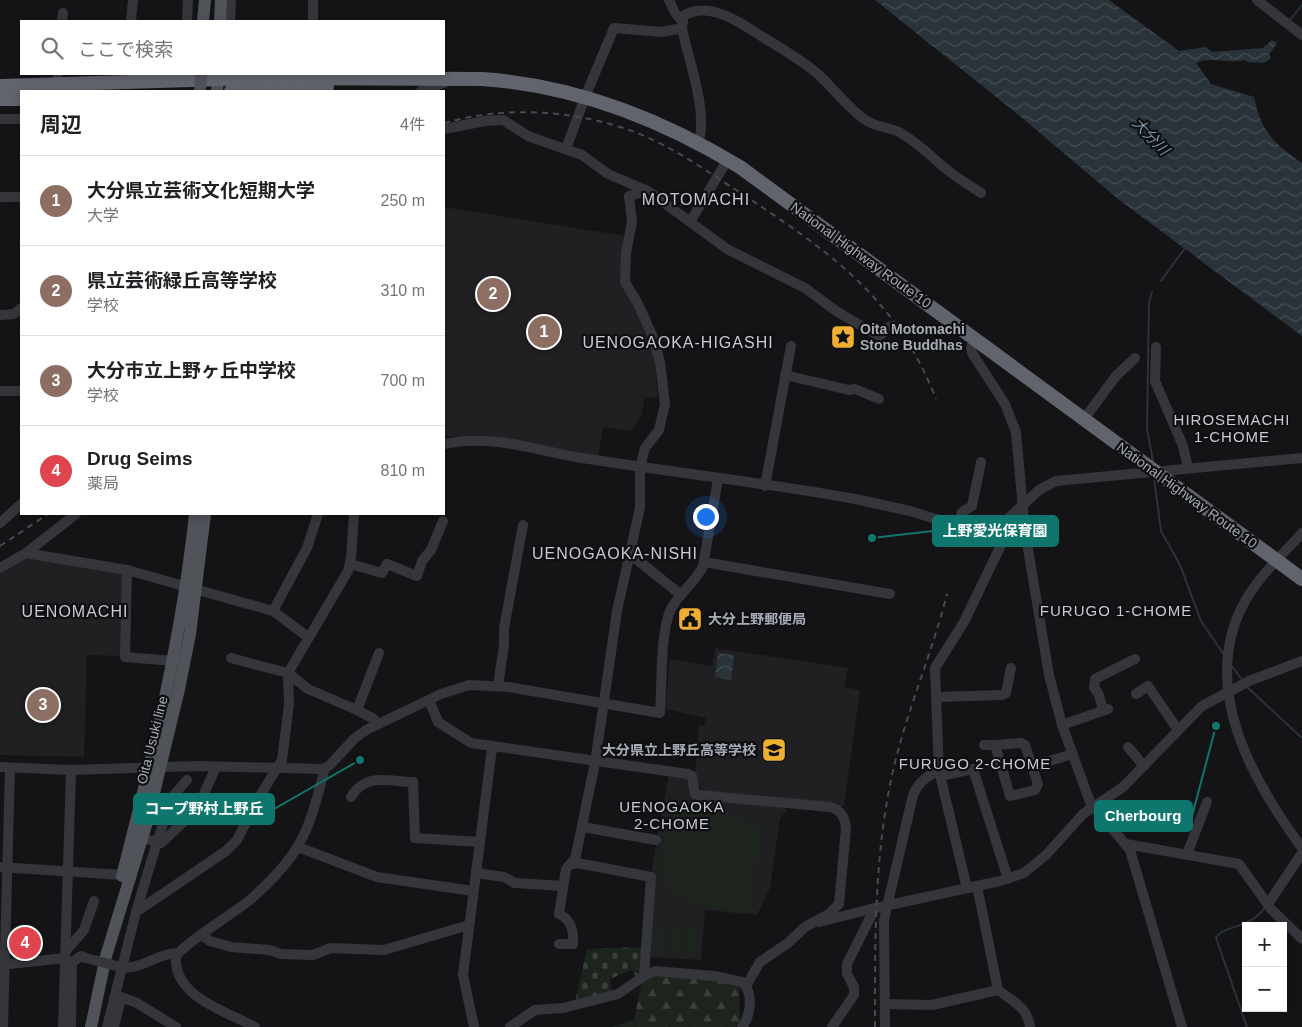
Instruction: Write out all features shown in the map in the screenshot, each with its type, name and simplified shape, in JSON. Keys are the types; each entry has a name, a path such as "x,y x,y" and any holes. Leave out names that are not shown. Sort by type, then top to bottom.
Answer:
{"highway":[{"name":"National Highway Route 10","path":"0,86 129,79 196,82 312,76 516,81 585,97 652,120 728,159 1302,579"},
{"name":"National Highway Route 10","path":"251,90 450,80"},
{"path":"0,99 20,99"}],"main road":[{"path":"212,20 213,0"},
{"path":"220,20 221,0"},
{"path":"195,1 195,20"},
{"path":"195,1 203,20"},
{"name":"Oita Usuki line","path":"91,1027 108,949 142,838 174,661 192,588 196,515"},
{"name":"Oita Usuki line","path":"84,1027 95,970 179,689 192,588 205,515"}],"street":[{"path":"131,20 134,0"},
{"path":"230,20 231,0"},
{"path":"313,20 314,0"},
{"path":"669,0 683,25"},
{"path":"1257,0 1302,34"},
{"path":"187,20 195,1"},
{"path":"698,144 701,134 699,106 683,25 683,16 690,10 702,8 720,11 783,48 818,74 843,102 873,126 898,132 920,146 948,171 981,193"},
{"path":"566,149 585,97 614,28 662,32 683,25"},
{"path":"424,90 450,80"},
{"path":"0,119 20,119"},
{"path":"445,130 485,121 503,120 528,136 588,158 608,174 643,188 733,253 805,288 836,311 877,335 890,326"},
{"path":"690,222 728,159"},
{"path":"574,864 595,763 617,611 640,508 640,467 645,448 659,430 665,404 660,362 652,335 638,304 625,282 626,253 632,222 630,195 635,193 656,196"},
{"path":"0,198 20,197"},
{"path":"0,315 14,314 20,309"},
{"path":"975,339 971,347 972,353 1005,404 1016,432 1022,504 1043,642 1062,725 1093,807 1130,850 1182,1027"},
{"path":"764,486 791,346"},
{"path":"1156,347 1155,381 1170,421 1183,446 1188,468"},
{"path":"1084,419 1116,376 1135,358"},
{"path":"785,375 849,390 856,389 879,399"},
{"path":"0,391 20,391"},
{"path":"445,444 468,439 517,443 580,458 890,506 958,526 990,531 1000,526 1039,490 1056,481 1302,458"},
{"path":"958,526 962,512 972,506 981,462"},
{"path":"255,1027 207,1003 193,993 177,969 178,953 184,946 202,935 255,894 298,847 325,768 358,735 452,689 469,685 498,686 660,713 667,620 671,609 696,579 704,562 718,479"},
{"path":"1022,504 964,622 936,664 935,673 940,774 972,887 998,990 1024,1009 1029,1016 1027,1027"},
{"path":"0,523 20,505"},
{"path":"0,568 26,553 75,515"},
{"path":"272,611 307,548 318,515"},
{"path":"136,912 232,846 282,760 286,742 289,704 288,673 343,581 350,564 354,515"},
{"path":"350,564 382,573 387,564 417,576 422,560 430,550 442,521"},
{"path":"498,686 504,645 504,628 523,524"},
{"path":"1302,533 1276,561 1245,601 1234,627 1227,658 1228,693 1238,732 1259,779 1302,848"},
{"path":"26,553 127,570 192,588 236,603 272,611 308,637"},
{"path":"630,554 681,595"},
{"path":"704,562 890,594"},
{"path":"127,570 125,657 174,661"},
{"path":"357,710 378,653"},
{"path":"231,658 288,673 312,692 357,710 374,719 378,724"},
{"path":"1062,725 1106,709 1094,687 1095,679 1135,659"},
{"path":"816,922 824,923 871,909 1008,879 1030,870 1046,855 1077,819 1118,791 1202,706 1246,683 1302,661"},
{"path":"936,698 1002,695 1006,693 1011,668"},
{"path":"1136,694 1148,686 1178,730"},
{"path":"429,700 438,722 471,744 690,775 694,791 698,795 830,807 838,810 845,821 846,830 841,898 836,909 805,927 788,943 760,962 746,986 750,1006 742,1027"},
{"path":"984,744 1024,743 1038,784 1035,790 1010,796 995,745"},
{"path":"1128,747 1144,766"},
{"path":"474,1027 464,983 468,925 492,748"},
{"path":"1032,766 1073,754"},
{"path":"142,838 161,843 197,809 216,767"},
{"path":"3,1027 5,768 71,770 216,767 325,768"},
{"path":"885,1027 883,935 886,906 913,795 923,780 940,774 973,769 1008,879"},
{"path":"63,1027 71,770"},
{"path":"107,1027 136,912 157,842 172,797 187,780"},
{"path":"350,797 358,785 372,780 412,782 415,838 480,842"},
{"path":"1187,854 1207,802"},
{"path":"583,827 656,840"},
{"path":"1126,844 1239,864 1268,904 1302,939"},
{"path":"298,847 377,877 473,891"},
{"path":"1268,904 1302,853"},
{"path":"559,944 573,944 574,932 565,916 559,914 566,869 572,862 574,864 651,877 644,976"},
{"path":"4,867 122,875"},
{"path":"476,873 504,878 515,883 563,886"},
{"path":"3,964 65,955 84,930 94,901"},
{"path":"832,1027 854,995 854,987 847,974 847,964 872,914 871,909"},
{"path":"202,935 210,941 231,947 270,950 281,954 314,955 331,948 384,950 468,925"},
{"path":"71,1027 72,962 81,956 122,967 143,964 168,954 178,953"},
{"path":"114,1027 121,998 122,967"},
{"path":"510,1027 535,1010 563,1008 618,994 644,976 655,971 732,979 746,986"},
{"path":"885,1004 932,1005 998,990"},
{"path":"121,998 137,1003 176,1027"}],"shaded area":[{"path":"445,207 626,236 622,285 642,323 655,362 658,398 645,397 641,417 630,431 603,427 598,457 504,439 445,436"},
{"path":"24,557 125,573 123,656 87,655 84,757 0,755 0,572"},
{"name":"大分県立上野丘高等学校","path":"715,648 848,668 844,687 860,690 844,806 702,792 695,773 699,725 704,726 706,718 666,709 669,659 712,666"},
{"name":"大分県立上野丘高等学校","path":"669,774 688,776 694,797 786,806 786,811 780,818 770,888 757,915 705,910 701,960 646,957 652,868"}],"green space":[{"path":"670,808 763,822 750,913 700,905 688,901 668,886 661,876 659,865 664,831"},
{"path":"653,926 665,926 664,951 652,950"},
{"path":"670,927 682,927 681,952 669,951"},
{"path":"686,927 698,928 696,952 685,952"},
{"path":"644,947 641,973 636,977 632,970 610,979 612,992 575,1002 587,949"},
{"path":"656,973 711,978 739,984 740,1024 735,1027 611,1027 634,1020 642,981"}],"water":[{"name":"大分川","path":"875,0 1109,0 1179,51 1206,47 1212,52 1263,48 1272,40 1277,43 1269,55 1271,58 1264,63 1248,62 1245,60 1207,60 1196,63 1211,84 1254,97 1261,119 1270,136 1302,163 1302,336 1118,199 1021,117"},
{"path":"718,653 734,655 731,680 715,677"}],"waterway":[{"path":"1291,19 1302,5"},
{"path":"1161,281 1185,248"},
{"path":"1152,292 1149,303 1147,429 1153,461"},
{"path":"1154,478 1161,531 1180,565 1201,621 1224,655"},
{"path":"1231,665 1243,681"},
{"path":"1247,687 1302,738"},
{"path":"1247,1027 1216,938 1224,931 1253,919 1265,907"}],"railway":[{"path":"445,123 488,114 510,112 554,114 598,121 620,127 636,132 667,147 771,213 801,234 856,279 901,331 920,363 936,399"},
{"path":"0,546 46,515"},
{"path":"875,1027 878,872 885,811 896,757 947,594"}],"place":[{"name":"県立芸術緑丘高等学校","path":"493,294"},
{"name":"大分県立芸術文化短期大学","path":"544,332"},
{"name":"Oita Motomachi Stone Buddhas","path":"843,337"},
{"name":"上野愛光保育園","path":"872,538"},
{"name":"大分上野郵便局","path":"690,619"},
{"name":"大分市立上野ヶ丘中学校","path":"43,705"},
{"name":"Cherbourg","path":"1216,726"},
{"name":"大分県立上野丘高等学校","path":"774,750"},
{"name":"コープ野村上野丘","path":"360,760"},
{"name":"Drug Seims","path":"25,943"}],"district":[{"name":"MOTOMACHI","path":"696,199"},
{"name":"UENOGAOKA-HIGASHI","path":"678,342"},
{"name":"HIROSEMACHI 1-CHOME","path":"1232,428"},
{"name":"UENOGAOKA-NISHI","path":"615,553"},
{"name":"FURUGO 1-CHOME","path":"1116,610"},
{"name":"UENOMACHI","path":"75,611"},
{"name":"FURUGO 2-CHOME","path":"975,763"},
{"name":"UENOGAOKA 2-CHOME","path":"672,814"}]}
